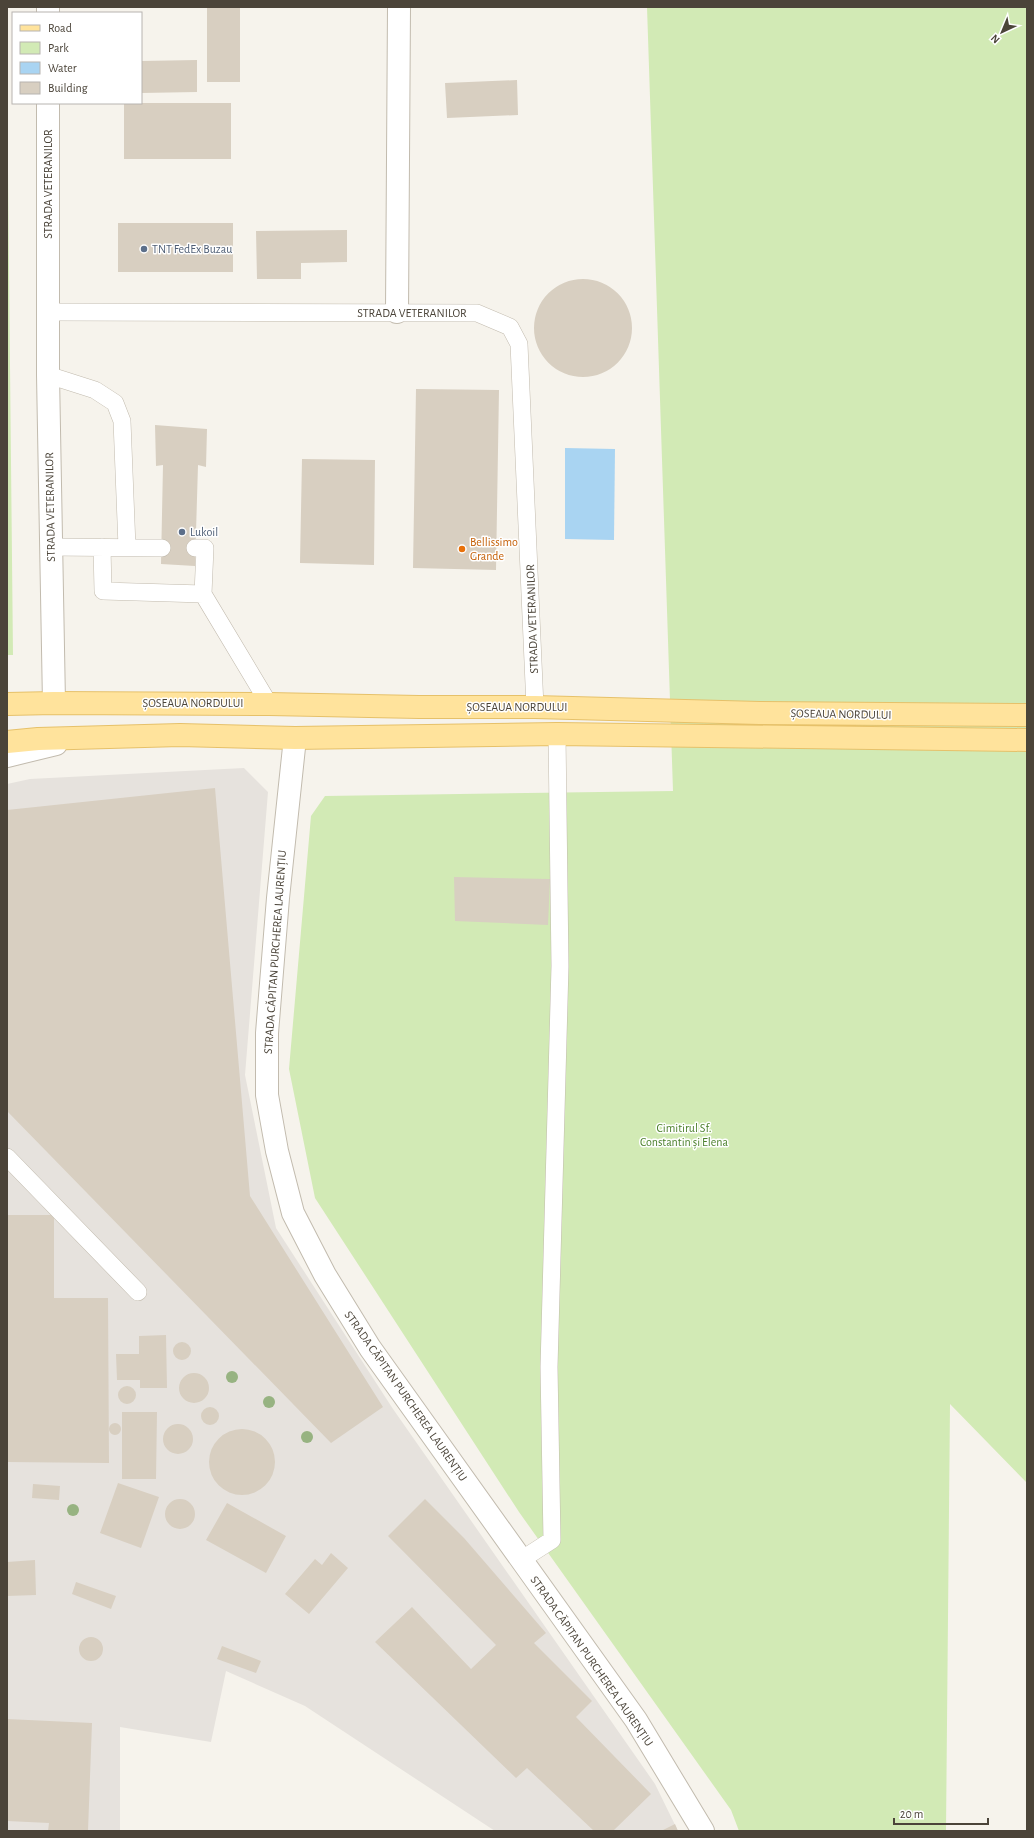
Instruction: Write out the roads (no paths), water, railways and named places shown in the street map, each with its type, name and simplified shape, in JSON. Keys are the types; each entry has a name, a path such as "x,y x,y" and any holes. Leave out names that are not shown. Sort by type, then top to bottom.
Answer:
{"main road":[{"name":"ȘOSEAUA NORDULUI","path":"7,704 269,704 419,707 535,707 760,713 1027,715"},
{"name":"ȘOSEAUA NORDULUI","path":"7,742 180,736 295,738 557,734 1027,740"}],"street":[{"path":"397,312 398,7"},
{"name":"STRADA VETERANILOR","path":"48,104 48,375 54,703"},
{"name":"STRADA CĂPITAN PURCHEREA LAURENȚIU","path":"295,738 278,898 267,1033 267,1095 277,1151 293,1213 325,1275 370,1348 636,1720 703,1831"},
{"name":"ȘOSEAUA NORDULUI","path":"7,756 80,739"}],"lane":[{"name":"STRADA VETERANILOR","path":"48,312 477,313 510,327 519,344 535,707"},
{"path":"48,375 95,390 115,403 122,421 128,547"},
{"path":"50,547 162,548"},
{"path":"102,547 103,591 204,594"},
{"path":"195,548 205,548 204,594 269,704"},
{"path":"521,1560 552,1540 549,1367 560,966 557,734"},
{"path":"7,1157 138,1292"}],"water":[{"path":"565,448 615,449 614,540 565,539"}],"place":[{"name":"TNT FedEx Buzau","path":"144,249"},
{"name":"Lukoil","path":"182,532"},
{"name":"Bellissimo Grande","path":"462,549"}],"park label":[{"name":"Cimitirul Sf. Constantin și Elena","path":"684,1135"}]}
